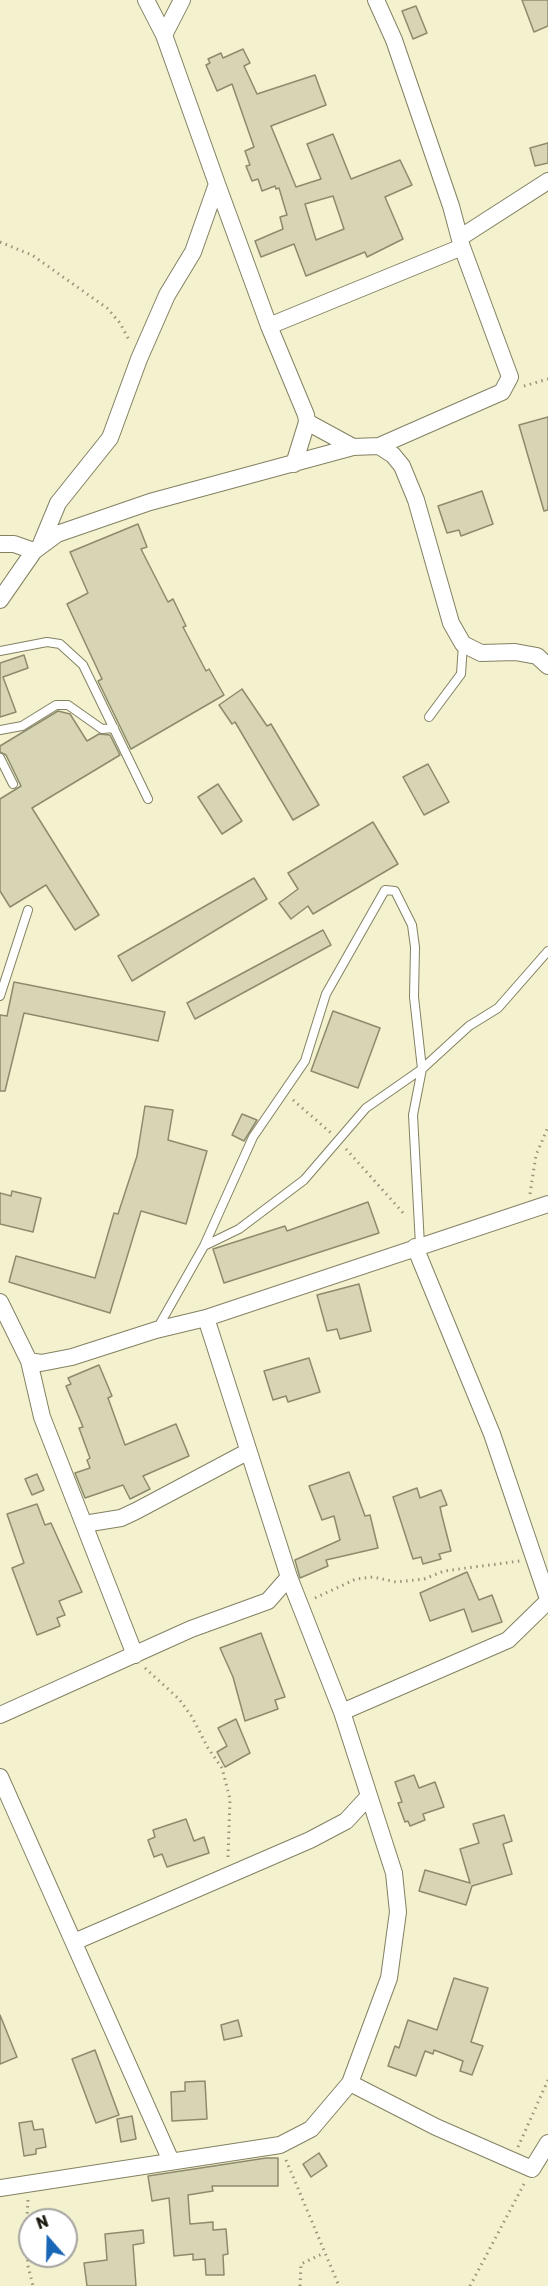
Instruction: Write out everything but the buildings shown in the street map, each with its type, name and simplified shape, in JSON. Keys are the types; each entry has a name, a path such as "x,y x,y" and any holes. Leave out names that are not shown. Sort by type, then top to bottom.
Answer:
{"street":[{"path":"146,0 164,35 269,326 307,422 294,464"},
{"path":"164,35 182,0"},
{"path":"0,544 38,548 57,534 150,502 353,447 380,446 502,392 510,377 394,40 376,0"},
{"path":"269,326 462,242 548,182"},
{"path":"0,600 38,548 58,503 110,438 138,359 167,295 193,252 217,184"},
{"path":"307,422 353,447"},
{"path":"380,446 393,455 402,466 416,500 451,623 463,645 482,653 515,652 537,656 548,666"},
{"path":"29,1361 42,1363 72,1357 156,1330 206,1318 418,1240 548,1204"},
{"path":"342,1712 508,1640 548,1600 492,1434 418,1240"},
{"path":"0,1302 29,1361 42,1417 135,1655"},
{"path":"0,2188 280,2145 311,2129 350,2083 390,1978 398,1912 394,1873 342,1712 289,1576 247,1452 206,1318"},
{"path":"84,1524 121,1518 247,1452"},
{"path":"0,1715 191,1629 268,1601 289,1576"},
{"path":"268,1601 300,1608"},
{"path":"0,1777 171,2160"},
{"path":"74,1942 310,1840 346,1821 369,1796"},
{"path":"350,2083 511,2162 532,2169 548,2143"}],"lane":[{"path":"0,651 47,642 60,644 82,665 148,799"},
{"path":"429,717 461,674 463,645"},
{"path":"0,730 22,726 56,705 68,705 102,729 114,728"},
{"path":"0,758 13,784"},
{"path":"156,1330 204,1246 253,1137 305,1061 326,994 385,890 395,891 412,925 415,947 414,997 422,1069 413,1115 418,1240"},
{"path":"0,996 28,910"},
{"path":"204,1246 239,1229 304,1179 340,1141 366,1108 422,1069 469,1026 498,1008 548,951"}],"path":[{"path":"0,242 32,255 107,308 120,322 138,359"},
{"path":"282,1092 316,1118 340,1141 418,1240"},
{"path":"528,1210 536,1155 548,1127"},
{"path":"300,1608 356,1579 373,1577 396,1582 424,1579 444,1571 534,1559"},
{"path":"135,1655 147,1671 179,1699 222,1768 230,1799 226,1848 232,1874"},
{"path":"511,2162 548,2080"},
{"path":"280,2145 339,2286"},
{"path":"470,2286 532,2169"},
{"path":"29,2183 26,2235 28,2266 33,2286"},
{"path":"300,2286 301,2264 324,2253"}]}
